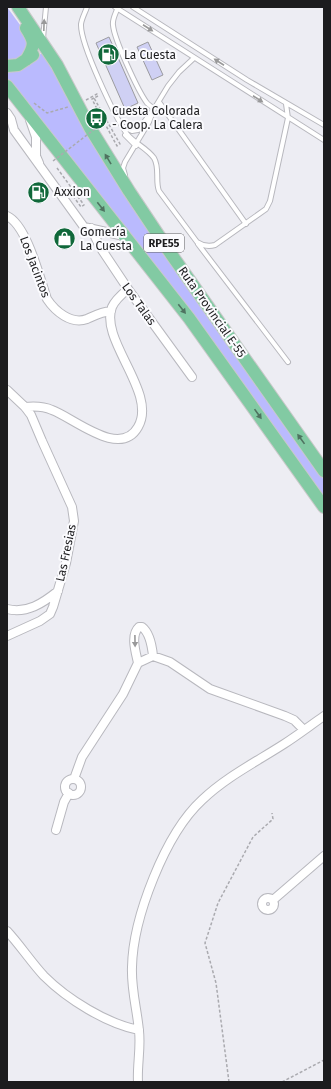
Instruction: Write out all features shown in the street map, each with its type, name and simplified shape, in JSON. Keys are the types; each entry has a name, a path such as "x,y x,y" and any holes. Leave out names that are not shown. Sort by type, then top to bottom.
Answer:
{"main road":[{"name":"Ruta Provincial E-55","path":"18,7 57,65 108,159 171,254 324,471"},
{"name":"RPE55","path":"18,7 21,21 31,36 33,44 26,60"},
{"path":"7,66 18,65 26,60 36,52 43,43"},
{"name":"Ruta Provincial E-55","path":"7,86 27,102 124,236 189,318 324,507"}],"street":[{"path":"27,102 36,137 36,156 40,167"},
{"path":"7,113 11,119 10,131 40,167 84,227 124,236"},
{"name":"Los Jacintos","path":"7,216 11,218 26,239 46,299 53,307 71,319 78,320 86,319 101,312 111,311"},
{"name":"Los Talas","path":"91,228 100,247 128,289 192,377"},
{"path":"25,407 42,406 53,410 108,439 122,439 137,430 142,420 142,404 114,335 111,322 111,311 113,305 128,289"},
{"name":"Las Fresias","path":"7,390 25,407 31,415 74,514 66,563 54,607 50,614 40,621 7,636"},
{"path":"7,609 21,611 37,606 58,591"},
{"path":"74,779 82,757 123,694 138,663 135,634 139,627 142,627 147,632 153,656"},
{"path":"138,663 153,656 170,662 210,689 285,716 294,720 304,730"},
{"path":"138,1082 139,1030 132,979 135,941 143,908 150,888 169,844 189,813 201,800 229,778 284,744 324,716"},
{"path":"74,779 79,781 81,789 76,794 69,793 65,788 69,780 74,779"},
{"path":"56,830 64,802 69,793"},
{"path":"273,900 324,856"},
{"path":"7,931 44,975 71,998 111,1021 139,1030"}],"lane":[{"path":"43,43 46,7"},
{"path":"87,7 81,24 83,36 99,79 126,136 155,159 157,167 157,186 159,191 288,362"},
{"path":"154,109 148,104 139,90 118,41 113,25 113,19 117,7 194,58 324,140"},
{"path":"133,7 286,104 324,125"},
{"path":"122,125 128,130 138,130 159,102 173,79 194,58"},
{"path":"159,102 246,224"},
{"path":"197,242 203,246 215,245 266,209 270,201 288,118 286,104"},
{"path":"130,182 124,172 125,162 149,122 154,109"},
{"path":"122,125 135,144"},
{"name":"RPE55","path":"164,232 171,254"}],"path":[{"path":"27,102 47,113 78,105 97,94 98,96 92,99 99,113 95,115"},
{"path":"53,162 104,122 116,146 120,144 94,98"},
{"path":"57,168 84,205 81,207 71,193"},
{"path":"229,1082 216,983 205,943 218,903 254,837 273,819 272,813"},
{"path":"282,1082 324,1060"}],"shaded area":[{"path":"7,7 23,29 28,45 20,58 7,61"},
{"path":"43,51 64,88 91,142 132,207 324,480 324,500 7,78 7,71 28,66"}],"building":[{"path":"109,37 138,103 125,109 96,43"},
{"path":"148,42 163,75 152,80 137,47"}],"place":[{"name":"La Cuesta","path":"108,55"},
{"name":"Cuesta Colorada - Coop. La Calera","path":"96,118"},
{"name":"Axxion","path":"38,192"},
{"name":"Gomería La Cuesta","path":"65,239"}]}
